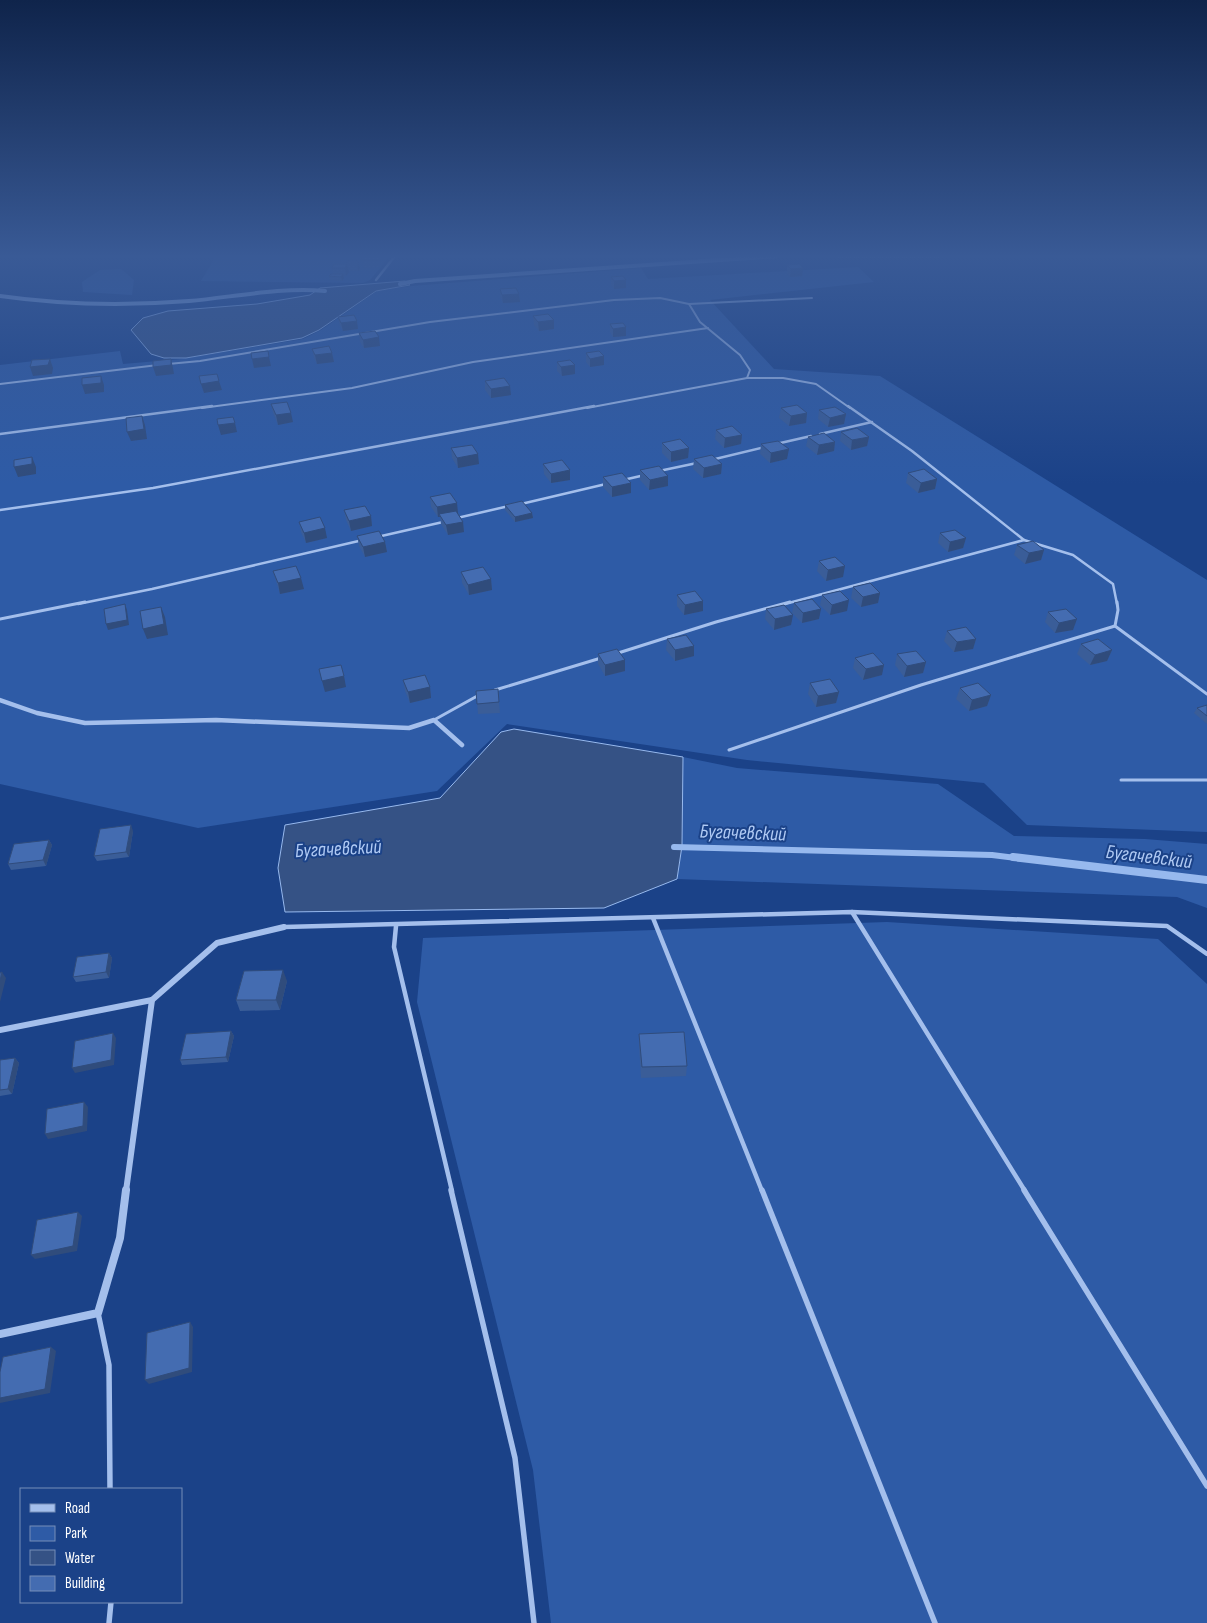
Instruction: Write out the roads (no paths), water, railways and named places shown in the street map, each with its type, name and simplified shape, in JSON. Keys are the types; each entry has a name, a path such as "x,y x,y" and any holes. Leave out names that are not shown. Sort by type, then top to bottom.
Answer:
{"street":[{"path":"0,700 37,713 85,723 216,720 409,728 434,720 462,745"},
{"path":"0,1030 152,1000 217,943 284,927"},
{"path":"0,1334 98,1313 120,1238 152,1000"}],"lane":[{"path":"0,384 200,361 365,332"},
{"path":"0,434 352,388 472,362 682,332"},
{"path":"712,332 740,355 750,370 747,378"},
{"path":"0,510 163,487 747,378 784,378 816,384 872,422 1024,540 1073,555 1113,584 1118,610 1115,626"},
{"path":"775,445 872,422"},
{"path":"708,460 766,447"},
{"path":"621,480 698,462"},
{"path":"457,518 611,483"},
{"path":"0,619 152,589 447,521"},
{"path":"491,692 716,622 1024,540"},
{"path":"1115,626 1207,694"},
{"path":"729,750 921,685 1115,626"},
{"path":"434,720 482,694"},
{"path":"1121,780 1207,780"},
{"path":"852,912 1207,1486"},
{"path":"284,927 396,926 852,912 1167,926 1207,954"},
{"path":"653,918 935,1623"},
{"path":"396,926 394,947 516,1458 534,1623"},
{"path":"98,1313 109,1365 110,1488"},
{"path":"110,1603 110,1623"}],"water":[{"path":"132,332 315,332 302,338 186,358 164,358 151,354"},
{"path":"514,729 683,757 682,846 677,879 604,908 285,912 278,868 285,825 440,798 501,732"}],"waterway":[{"name":"Бугачевский","path":"674,847 992,855 1024,859"},
{"name":"Бугачевский","path":"1013,857 1207,880"}]}
